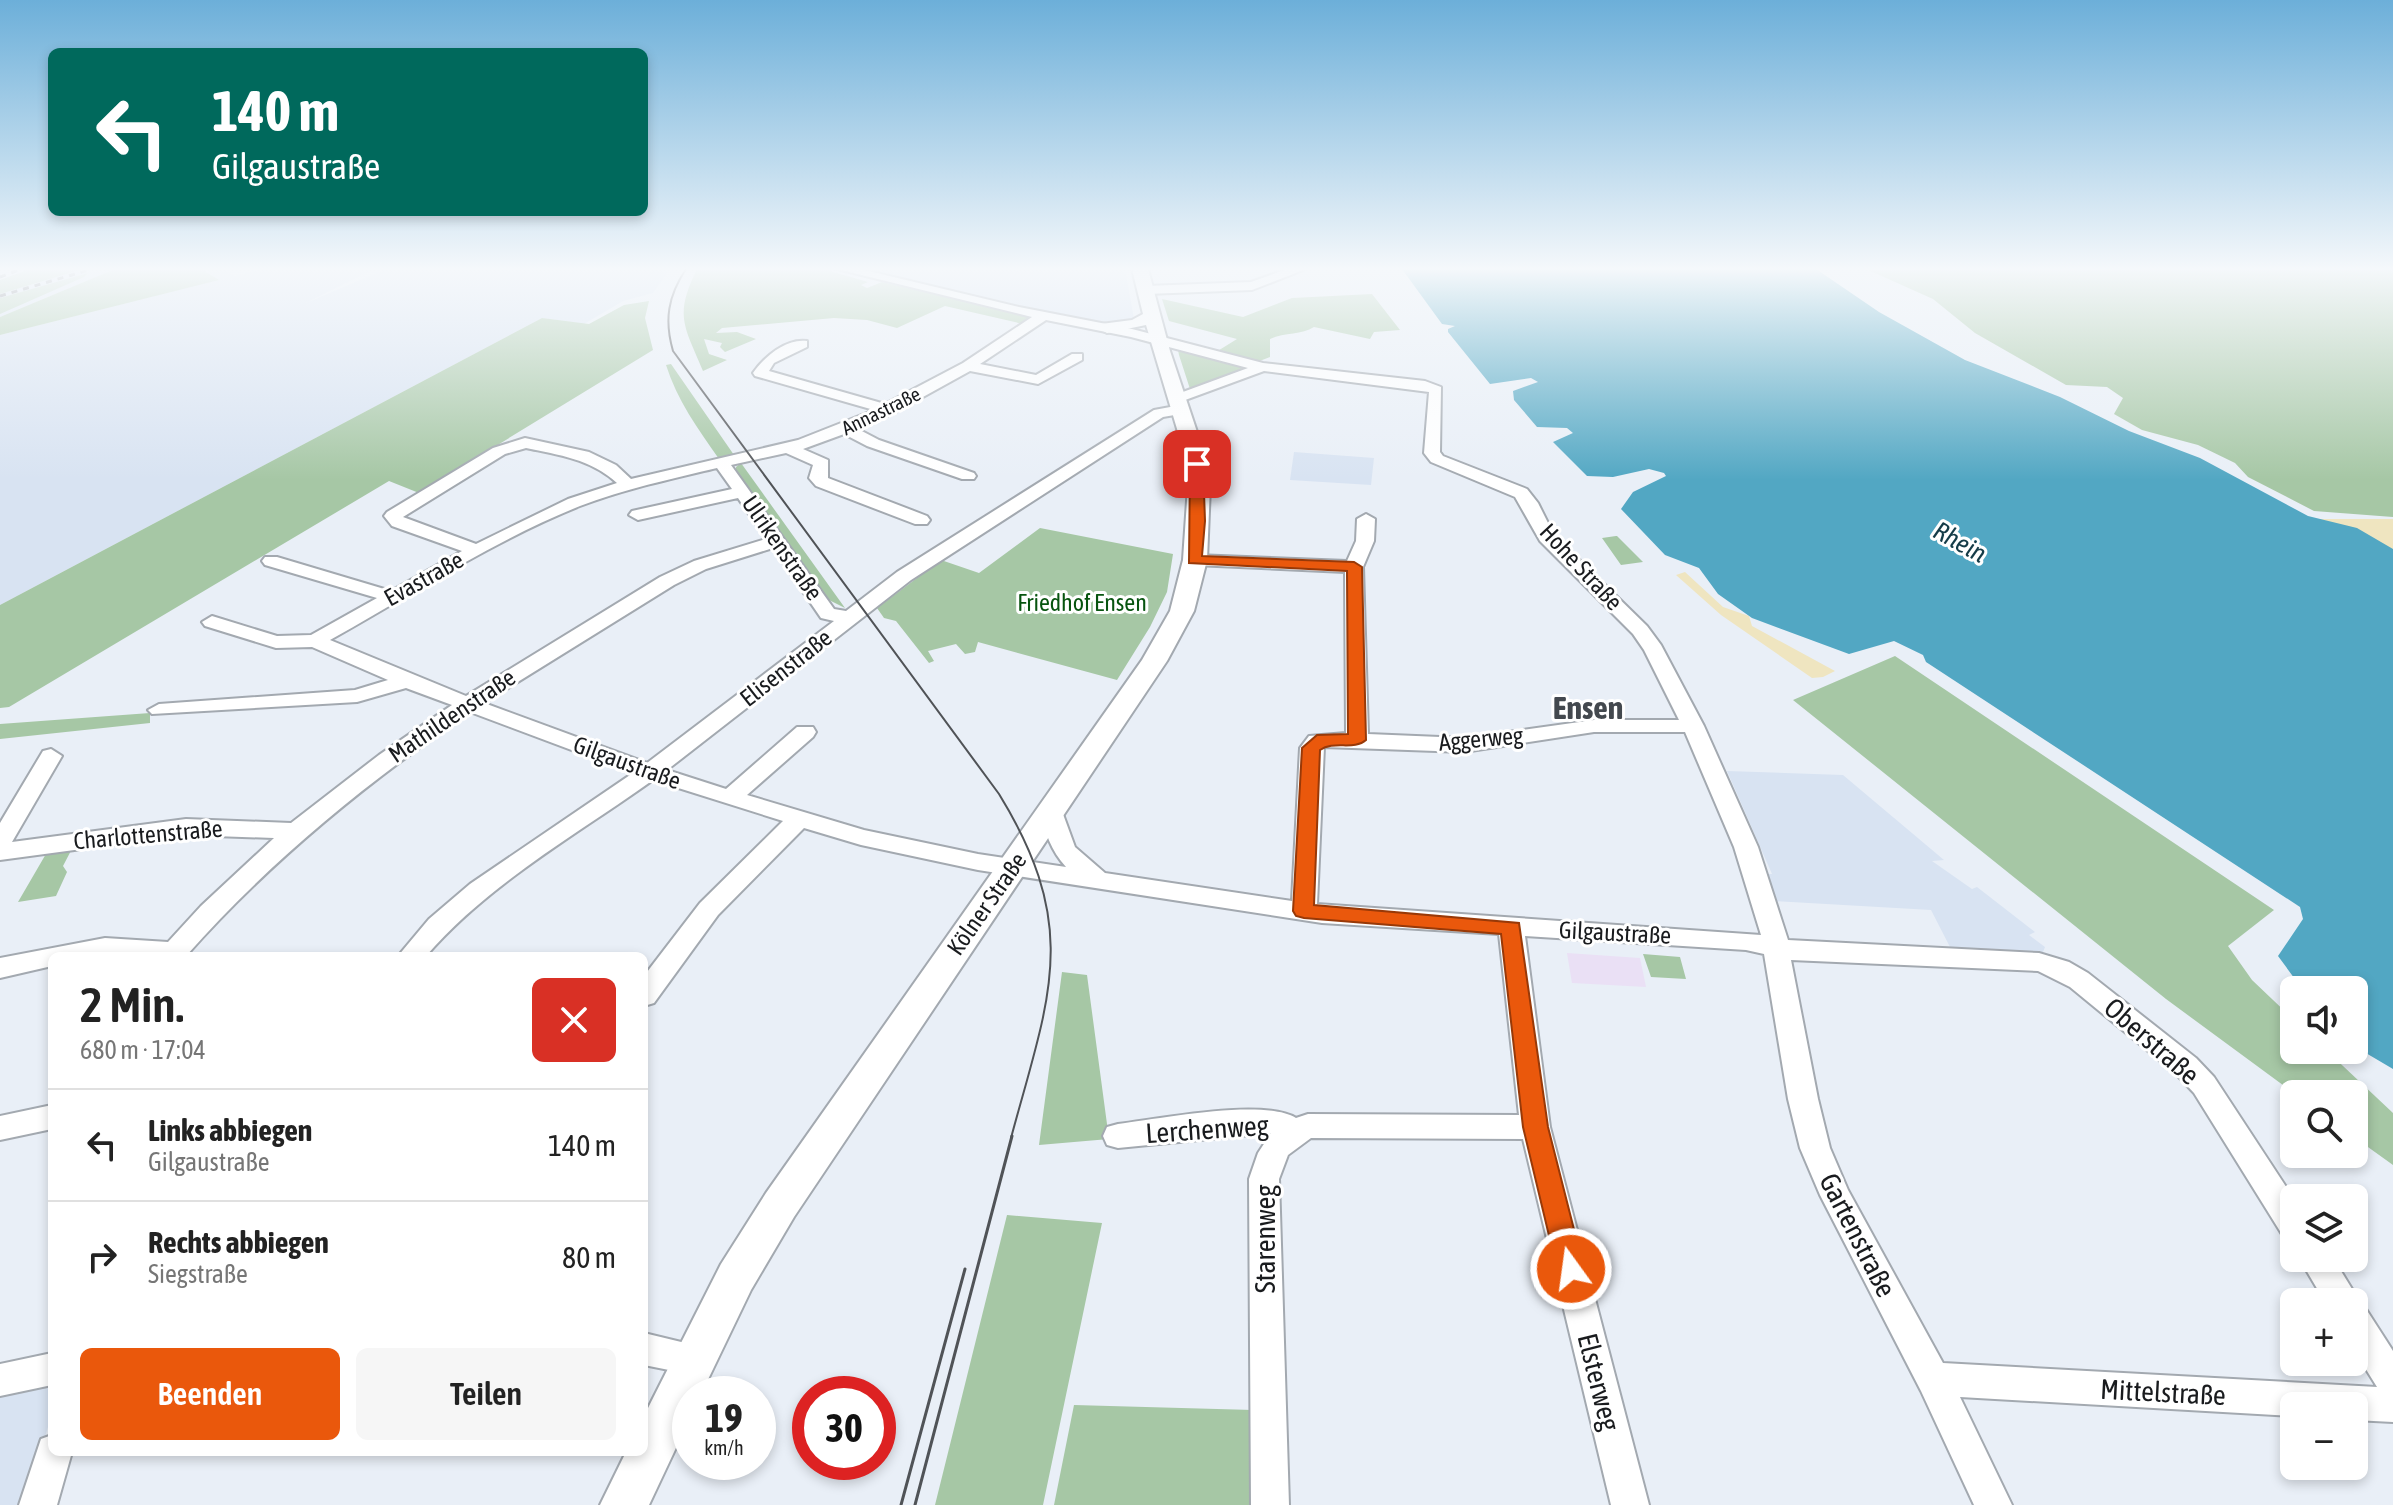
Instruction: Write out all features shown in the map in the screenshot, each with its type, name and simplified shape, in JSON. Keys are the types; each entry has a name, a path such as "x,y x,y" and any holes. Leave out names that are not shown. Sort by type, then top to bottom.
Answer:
{"main road":[{"name":"Kölner Straße","path":"648,1455 736,1277 780,1205 1154,661 1181,613 1195,560 1198,478 1196,459 1157,339"},
{"name":"Kölner Straße","path":"624,1505 647,1456"}],"street":[{"name":"Annastraße","path":"749,458 846,429 889,410 968,366 1008,339"},
{"name":"Hohe Straße","path":"1158,339 1263,367 1425,385 1436,390 1432,453 1437,459 1521,493 1546,537 1640,630 1654,649 1693,726 1746,847 1776,947"},
{"path":"802,344 769,360 760,373 889,410"},
{"path":"968,366 1033,383 1077,357"},
{"name":"Hohe Straße","path":"1179,405 1263,367"},
{"name":"Elisenstraße","path":"414,952 438,925 479,890 650,772 904,576 1157,414 1179,405"},
{"path":"846,429 873,443 968,476"},
{"path":"477,550 398,522 393,516 499,451 525,443 583,455 610,468 628,485"},
{"path":"788,448 822,463 817,478 822,482 921,520"},
{"name":"Evastraße","path":"315,641 477,550 574,503 628,485 749,458"},
{"name":"Ulrikenstraße","path":"722,464 828,614 850,618"},
{"path":"638,515 743,492"},
{"path":"1357,740 1354,567 1365,541 1366,519"},
{"name":"Mathildenstraße","path":"175,952 297,831 362,778 468,703 659,585 700,565 777,541"},
{"path":"1195,560 1354,567"},
{"path":"271,561 392,597"},
{"path":"212,622 276,642 315,641 407,681"},
{"path":"159,710 357,696 407,681"},
{"name":"Gilgaustraße","path":"407,681 650,772 730,798 861,837 1014,867 1304,911 1511,928 1746,941 1795,951 2039,962"},
{"name":"Aggerweg","path":"1304,911 1311,748 1317,741 1464,745 1509,741 1550,731 1594,726 1693,726"},
{"path":"730,798 805,732"},
{"path":"0,843 51,756"},
{"path":"1052,811 1063,848 1075,864 1097,879"},
{"path":"648,991 709,909 799,819"},
{"name":"Charlottenstraße","path":"0,852 186,827 297,831"},
{"name":"Elsterweg","path":"1511,928 1535,1127 1630,1505"},
{"path":"80,952 105,947 154,952"},
{"name":"Gartenstraße","path":"1776,947 1803,1099 1815,1148 1835,1195 1933,1379 1993,1505"},
{"path":"0,968 48,958"},
{"name":"Oberstraße","path":"2039,962 2079,980 2186,1066 2204,1085 2280,1204"},
{"path":"0,1128 48,1113"},
{"name":"Lerchenweg","path":"1118,1136 1251,1121 1276,1121 1293,1132"},
{"path":"1293,1132 1308,1126 1329,1124 1535,1127"},
{"name":"Starenweg","path":"1270,1505 1264,1179 1272,1150 1293,1132"},
{"path":"2368,1342 2393,1381"},
{"path":"648,1350 694,1359"},
{"path":"0,1380 48,1370"},
{"name":"Mittelstraße","path":"1933,1379 2393,1405"},
{"path":"38,1505 53,1456"}],"shaded area":[{"path":"0,339 502,339 0,605"},
{"path":"1294,452 1374,458 1371,485 1290,480"},
{"path":"1727,771 1843,775 1944,860 1932,861 1972,889 1977,887 2035,932 2029,935 2045,947 2043,952 1950,947 1931,910 1772,901 1762,874 1772,874"},
{"path":"1567,953 1640,958 1646,987 1572,983"},
{"path":"43,1384 48,1388 48,1427 24,1505 0,1505 0,1395"}],"green space":[{"path":"502,339 650,339 653,350 419,493 389,481 9,707 0,708 0,605"},
{"path":"690,339 704,339 709,354 727,360 703,371"},
{"path":"705,339 755,339 725,352 720,347 722,343"},
{"path":"1237,339 1270,339 1270,357 1257,362 1216,352"},
{"path":"1986,339 2393,339 2393,517 2314,511 2248,477 2235,463 2198,445 2142,430 2114,414 2123,398 2107,387 2066,385"},
{"path":"1178,350 1246,367 1247,370 1190,389 1179,355"},
{"path":"671,364 734,455 719,459 711,448 676,390 666,365"},
{"path":"741,463 845,608 827,599 736,471"},
{"name":"Friedhof Ensen","path":"1040,528 1173,554 1167,592 1150,627 1117,680 978,642 975,652 965,654 956,644 928,651 934,661 929,663 896,621 884,618 877,608 941,560 979,573"},
{"path":"1617,536 1643,562 1621,565 1602,538"},
{"path":"1895,656 2274,910 2228,946 2252,980 2280,1007 2280,1064 2341,1064 2358,1080 2280,1080 2280,1083 2166,999 1793,700"},
{"path":"150,713 150,723 0,739 0,724"},
{"path":"75,843 63,866 67,872 56,896 18,902 50,847"},
{"path":"1643,954 1680,957 1686,979 1651,977"},
{"path":"1062,972 1087,975 1109,1139 1039,1145"},
{"path":"2368,1089 2393,1113 2393,1165 2368,1147"},
{"path":"1007,1215 1102,1223 1043,1505 935,1505"},
{"path":"1074,1405 1253,1410 1253,1505 1054,1505"}],"sand":[{"path":"2289,519 2393,519 2393,553"},
{"path":"1685,572 1723,607 1749,616 1752,626 1835,671 1812,678 1721,615 1676,575"}],"water":[{"name":"Rhein","path":"1454,339 1928,339 1965,360 2060,397 2129,431 2200,458 2308,516 2357,528 2393,549 2393,1069 2368,1054 2368,976 2293,976 2278,956 2303,919 2300,907 1926,662 1923,655 1894,641 1849,654 1752,618 1718,594 1699,568 1665,555 1621,509 1633,492 1666,476 1664,473 1649,469 1613,477 1587,476 1553,442 1573,433 1567,428 1537,427 1514,400 1513,391 1538,382 1531,378 1490,384"}],"tram line":[{"path":"671,339 673,351 999,794 1025,842 1041,885 1049,925 1050,964 1037,1044 1011,1138"},
{"path":"915,1505 1012,1136"},
{"path":"901,1505 965,1269"}],"district":[{"name":"Ensen","path":"1588,708"}],"route":[{"path":"1197,464 1199,485 1195,560 1354,567 1357,740 1324,739 1311,748 1304,911 1511,928 1535,1127 1571,1269"}]}
